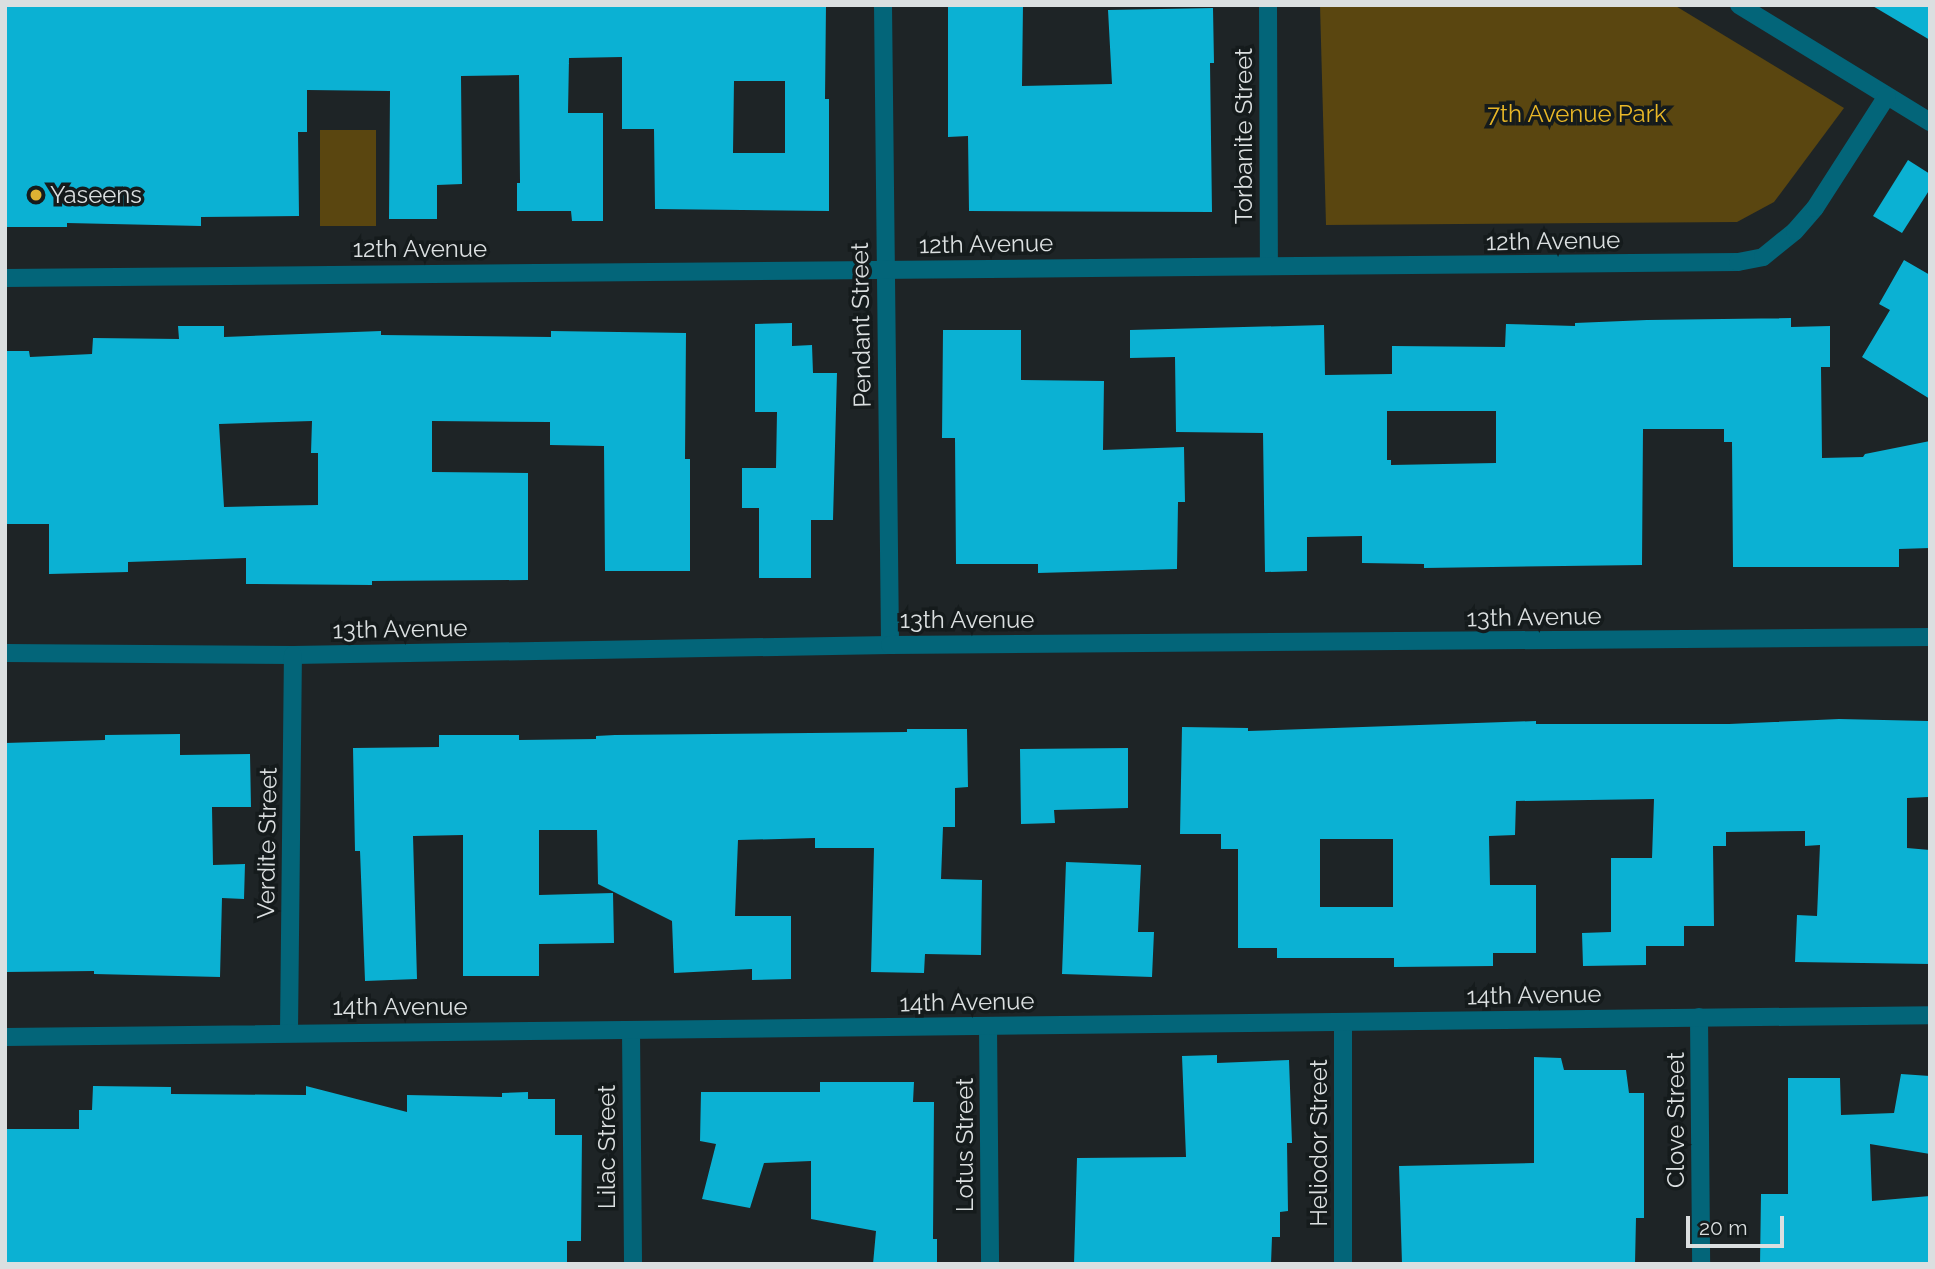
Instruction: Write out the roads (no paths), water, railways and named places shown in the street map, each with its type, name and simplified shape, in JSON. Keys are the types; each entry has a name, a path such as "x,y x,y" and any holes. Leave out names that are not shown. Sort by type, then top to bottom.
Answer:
{"street":[{"name":"Pendant Street","path":"883,5 890,645"},
{"name":"Torbanite Street","path":"1268,5 1269,266"},
{"path":"1739,5 1930,122"},
{"name":"12th Avenue","path":"5,278 1516,266 1749,261 1763,257 1784,243 1809,216 1887,96"},
{"name":"13th Avenue","path":"5,653 293,655 890,645 1930,637"},
{"name":"Verdite Street","path":"289,1031 293,655"},
{"name":"14th Avenue","path":"5,1037 289,1031 631,1031 1930,1015"},
{"name":"Clove Street","path":"1699,1017 1701,1264"},
{"name":"Heliodor Street","path":"1343,1023 1343,1264"},
{"name":"Lotus Street","path":"988,1026 990,1264"},
{"name":"Lilac Street","path":"631,1031 633,1264"}],"place":[{"name":"Yaseens","path":"36,195"}],"park label":[{"name":"7th Avenue Park","path":"1577,114"}]}
